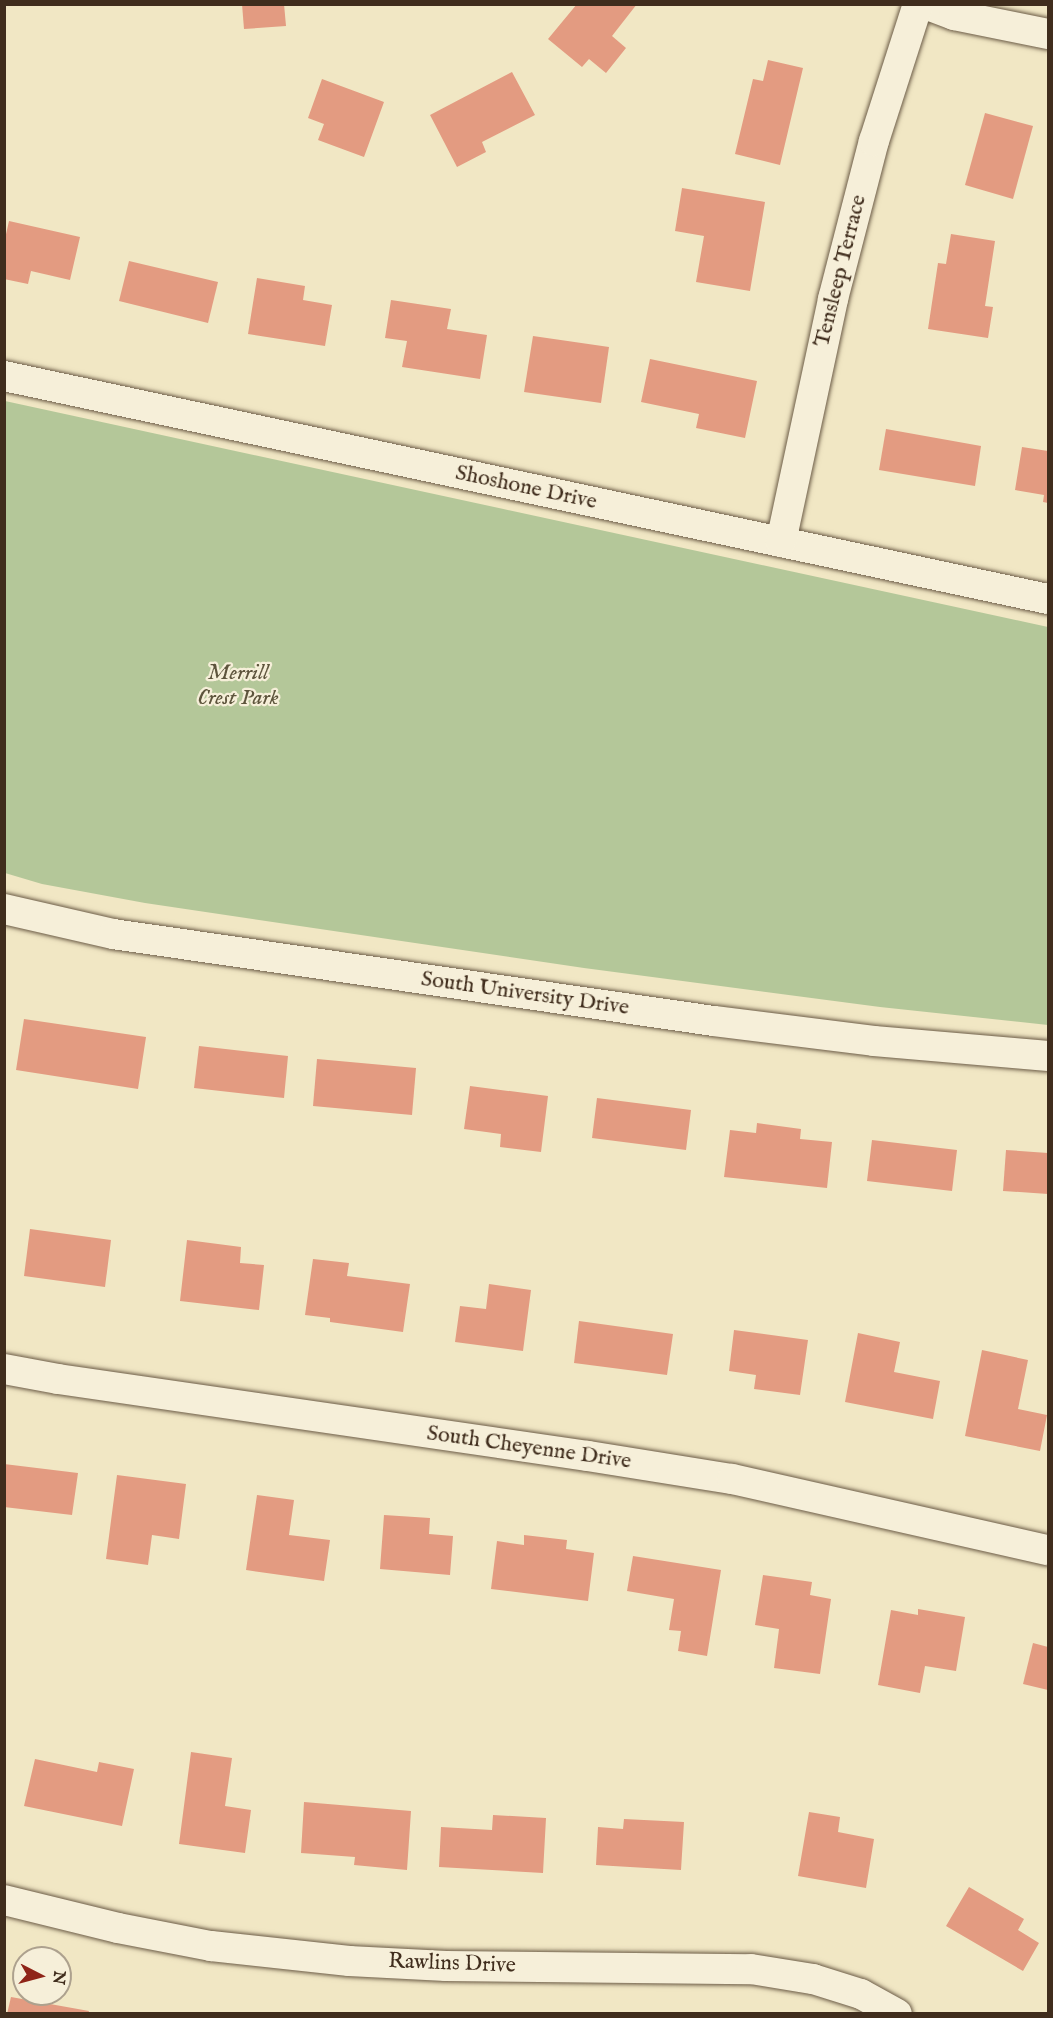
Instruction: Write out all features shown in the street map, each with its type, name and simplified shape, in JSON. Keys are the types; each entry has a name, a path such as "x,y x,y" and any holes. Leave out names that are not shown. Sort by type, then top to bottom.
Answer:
{"street":[{"name":"Tensleep Terrace","path":"781,542 833,299 874,141 918,4"},
{"path":"925,4 954,15 1048,34"},
{"name":"Shoshone Drive","path":"4,376 1048,599"},
{"name":"South University Drive","path":"4,909 113,934 702,1020 874,1041 1048,1056"},
{"name":"South Cheyenne Drive","path":"4,1369 58,1379 577,1454 732,1479 1048,1550"},
{"name":"Rawlins Drive","path":"4,1900 118,1929 211,1946 349,1961 446,1966 751,1969 813,1979 861,1994 897,2013"}],"green space":[{"name":"Merrill Crest Park","path":"5,401 1048,627 1048,1025 880,1007 584,968 145,903 42,884 5,873"}],"building":[{"path":"242,4 284,4 286,26 244,29"},
{"path":"577,4 637,4 612,36 626,48 606,73 589,59 582,67 548,39"},
{"path":"768,60 803,68 780,165 735,154 753,79 763,81"},
{"path":"512,72 535,115 482,142 486,152 457,167 430,115"},
{"path":"322,79 384,102 364,157 318,140 324,124 308,118"},
{"path":"985,113 1033,126 1013,199 965,185"},
{"path":"682,188 765,202 750,291 696,282 704,236 675,231"},
{"path":"9,221 80,237 70,280 31,271 28,284 4,279 4,243"},
{"path":"951,234 995,241 985,306 993,307 988,338 928,329 938,263 946,264"},
{"path":"129,261 218,282 208,323 119,301"},
{"path":"257,278 305,286 303,300 332,305 325,346 248,334"},
{"path":"391,300 451,309 447,329 487,335 480,379 402,367 407,341 385,338"},
{"path":"533,336 609,347 601,403 524,392"},
{"path":"650,359 757,381 745,438 696,428 699,414 641,402"},
{"path":"886,429 981,446 975,486 879,470"},
{"path":"1022,447 1048,451 1048,503 1043,502 1044,495 1015,490"},
{"path":"24,1019 146,1037 138,1089 16,1070"},
{"path":"199,1046 288,1056 284,1098 194,1088"},
{"path":"317,1059 416,1068 412,1115 313,1106"},
{"path":"470,1086 548,1096 541,1152 500,1147 501,1134 464,1129"},
{"path":"597,1098 691,1110 686,1150 592,1138"},
{"path":"757,1123 801,1129 800,1139 832,1142 827,1188 724,1177 730,1130 756,1133"},
{"path":"872,1140 957,1150 952,1191 867,1181"},
{"path":"1006,1150 1048,1153 1048,1194 1003,1191"},
{"path":"30,1229 111,1240 105,1287 24,1276"},
{"path":"187,1240 241,1247 240,1263 264,1265 259,1310 180,1301"},
{"path":"313,1259 349,1263 347,1276 410,1284 403,1332 330,1322 330,1318 305,1315"},
{"path":"489,1284 531,1290 523,1351 455,1342 460,1306 486,1309"},
{"path":"579,1321 673,1334 667,1375 574,1363"},
{"path":"734,1330 808,1340 800,1395 754,1389 756,1375 729,1371"},
{"path":"858,1333 900,1342 894,1372 940,1381 933,1419 845,1402"},
{"path":"982,1350 1028,1360 1018,1409 1047,1415 1040,1451 965,1436"},
{"path":"4,1464 78,1473 72,1515 4,1507"},
{"path":"117,1475 186,1484 179,1539 152,1535 148,1565 106,1559"},
{"path":"257,1495 294,1500 289,1535 330,1540 324,1581 246,1570"},
{"path":"384,1515 430,1518 429,1534 453,1536 450,1575 380,1569"},
{"path":"524,1535 567,1540 566,1549 594,1553 588,1601 491,1589 497,1541 524,1545"},
{"path":"633,1556 721,1570 707,1656 678,1651 681,1631 669,1630 674,1599 627,1591"},
{"path":"763,1575 812,1582 810,1595 831,1599 820,1674 774,1668 779,1629 755,1625"},
{"path":"918,1609 965,1617 956,1671 925,1666 920,1693 878,1685 891,1610 918,1615"},
{"path":"1033,1643 1048,1647 1048,1690 1023,1684"},
{"path":"191,1752 232,1758 225,1806 251,1810 245,1853 179,1844"},
{"path":"35,1759 97,1772 99,1762 134,1769 122,1826 24,1806"},
{"path":"304,1802 411,1811 407,1870 354,1865 355,1857 301,1853"},
{"path":"809,1812 840,1817 838,1832 874,1839 866,1888 798,1876"},
{"path":"493,1815 546,1818 543,1873 439,1867 441,1827 492,1830"},
{"path":"624,1819 684,1822 681,1870 596,1865 598,1827 623,1829"},
{"path":"969,1887 1024,1919 1018,1930 1039,1943 1023,1971 946,1926"},
{"path":"11,1997 12,2006 61,2006 89,2011 88,2014 7,2014"}]}
